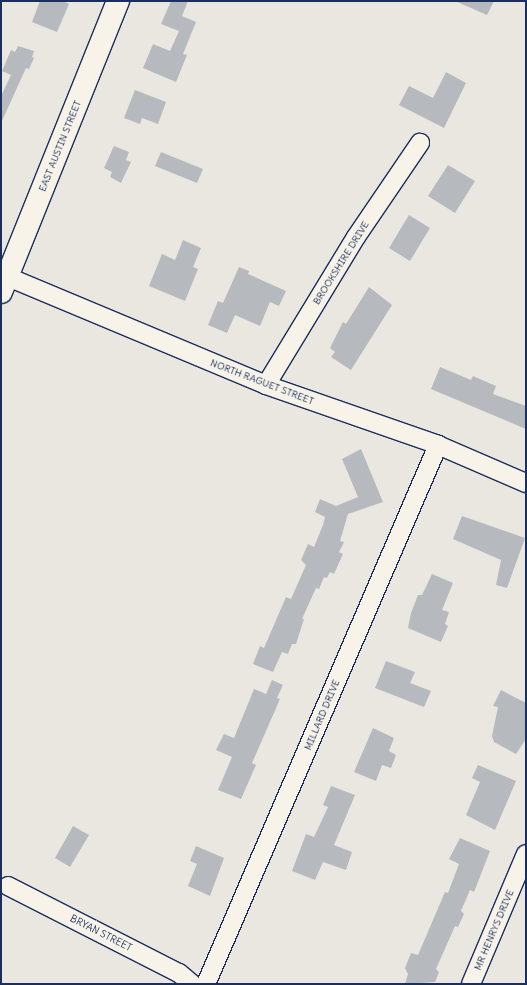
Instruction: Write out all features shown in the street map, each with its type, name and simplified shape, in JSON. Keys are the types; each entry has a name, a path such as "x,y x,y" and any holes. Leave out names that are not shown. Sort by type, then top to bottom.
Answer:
{"main road":[{"name":"EAST AUSTIN STREET","path":"3,281 118,1"}],"street":[{"name":"BROOKSHIRE DRIVE","path":"266,385 356,237 420,143"},
{"name":"NORTH RAGUET STREET","path":"3,281 266,385 438,445 526,483"},
{"name":"MILLARD DRIVE","path":"206,984 438,445"},
{"name":"MR HENRYS DRIVE","path":"471,984 526,854"},
{"name":"BRYAN STREET","path":"8,886 179,973 192,984"}],"building":[{"path":"40,1 63,1 69,4 57,32 32,22"},
{"path":"171,1 188,1 182,16 196,22 183,54 187,55 176,82 143,68 153,44 170,51 179,31 161,24"},
{"path":"455,1 494,1 487,15"},
{"path":"18,46 34,51 32,57 34,58 29,69 26,68 1,123 1,96 11,75 2,71 11,50 15,52"},
{"path":"446,72 466,83 444,128 399,105 409,86 433,98"},
{"path":"135,90 166,102 158,124 142,118 140,124 124,118"},
{"path":"114,146 129,152 126,160 131,162 121,183 110,177 112,172 104,168"},
{"path":"161,152 203,169 197,183 155,166"},
{"path":"448,165 475,181 455,213 428,196"},
{"path":"409,215 430,228 410,261 389,248"},
{"path":"183,240 201,248 193,267 198,269 185,301 149,286 162,254 175,260"},
{"path":"239,267 249,271 248,274 286,291 279,306 270,302 260,326 235,315 227,333 208,325 218,301 223,303"},
{"path":"369,287 392,305 351,370 331,357 335,352 330,348 343,322 346,324"},
{"path":"440,367 471,380 473,376 496,386 493,394 526,406 526,429 431,389"},
{"path":"361,449 383,502 348,514 340,541 344,542 339,552 343,554 334,574 330,572 327,578 324,577 319,589 316,588 302,619 304,619 296,644 292,644 288,654 282,652 273,672 253,664 260,646 264,648 286,597 291,599 306,565 301,560 308,544 314,547 323,525 325,517 315,512 320,499 336,506 358,497 342,459"},
{"path":"462,516 525,538 507,588 496,585 501,560 453,539"},
{"path":"432,574 453,583 442,610 449,612 445,624 448,626 441,642 408,628 411,613 418,595 422,595"},
{"path":"386,661 415,672 410,683 431,691 424,707 375,688"},
{"path":"272,680 283,685 277,698 280,699 252,763 256,765 241,799 218,790 232,757 216,750 224,734 234,738 254,689 266,694"},
{"path":"501,690 526,703 526,739 516,754 494,742 492,736 498,707 493,706"},
{"path":"373,728 394,738 389,751 396,755 391,768 382,765 376,781 354,772"},
{"path":"478,765 516,781 495,830 466,815 480,782 472,778"},
{"path":"331,786 355,795 334,845 352,852 346,870 323,862 315,880 292,871 306,834 314,837 328,807 323,805"},
{"path":"73,826 89,835 70,867 55,858"},
{"path":"460,838 490,851 474,892 470,890 461,911 464,914 458,927 455,926 436,969 439,972 435,982 405,984 408,974 405,968 411,953 418,955 445,892 448,893 459,864 449,859"},
{"path":"196,846 224,858 210,896 188,886 197,864 190,861"}]}
